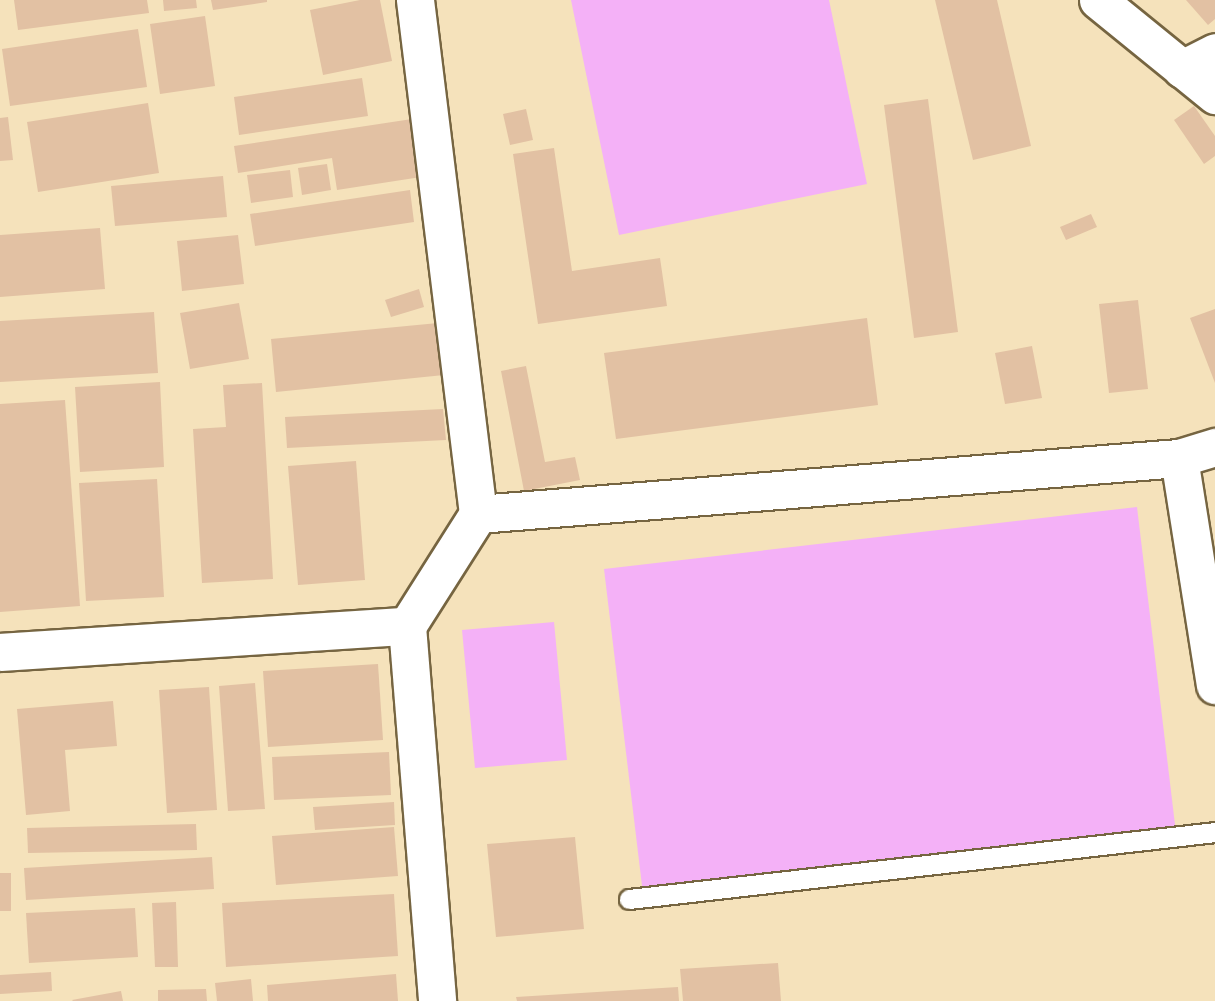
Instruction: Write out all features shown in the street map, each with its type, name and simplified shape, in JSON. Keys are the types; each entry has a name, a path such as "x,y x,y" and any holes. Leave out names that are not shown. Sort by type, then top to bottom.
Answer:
{"street":[{"path":"415,0 478,514 407,626 437,1001"},
{"path":"1098,0 1215,95"},
{"path":"1182,69 1215,52"},
{"path":"478,514 1180,458 1215,447"},
{"path":"1180,458 1215,684"},
{"path":"0,652 407,626"}],"lane":[{"path":"629,899 1215,832"}],"shaded area":[{"path":"571,0 829,0 867,184 619,235"},
{"path":"1137,507 1176,833 643,894 604,569"},
{"path":"554,622 567,760 475,768 462,630"}],"building":[{"path":"14,0 147,0 149,13 18,30"},
{"path":"163,0 196,0 197,8 164,11"},
{"path":"211,0 267,0 267,2 213,10"},
{"path":"360,0 380,0 392,61 323,75 310,10"},
{"path":"935,0 997,0 1031,146 973,160"},
{"path":"1186,0 1215,0 1215,19 1208,25"},
{"path":"205,16 215,86 160,94 150,24"},
{"path":"138,29 147,87 10,106 2,49"},
{"path":"362,78 368,116 239,135 234,97"},
{"path":"928,99 958,332 914,338 884,105"},
{"path":"148,103 159,173 38,192 27,122"},
{"path":"1194,106 1215,136 1215,156 1204,164 1174,120"},
{"path":"526,109 533,140 510,145 503,114"},
{"path":"8,117 13,160 0,161 0,118"},
{"path":"412,119 421,177 337,190 332,158 238,173 234,146"},
{"path":"554,148 572,271 660,258 667,306 538,324 513,154"},
{"path":"327,164 331,190 302,195 298,168"},
{"path":"290,170 293,197 251,203 247,175"},
{"path":"223,176 227,217 115,226 111,186"},
{"path":"410,190 414,222 255,246 250,214"},
{"path":"1091,214 1097,227 1066,240 1060,227"},
{"path":"100,228 105,289 0,297 0,235"},
{"path":"238,235 244,284 182,291 177,241"},
{"path":"419,289 424,307 391,317 385,300"},
{"path":"1138,300 1148,389 1109,393 1099,304"},
{"path":"239,303 249,359 190,369 180,313"},
{"path":"1215,309 1215,383 1190,318"},
{"path":"154,312 158,373 0,382 0,321"},
{"path":"867,318 878,405 616,439 604,353"},
{"path":"438,323 444,375 276,392 271,339"},
{"path":"1032,346 1042,398 1005,404 995,353"},
{"path":"526,366 545,462 575,457 580,480 524,491 501,371"},
{"path":"160,382 164,467 80,472 75,387"},
{"path":"262,383 273,579 202,583 193,429 226,427 223,385"},
{"path":"65,400 80,606 0,612 0,404"},
{"path":"443,409 446,440 287,448 285,417"},
{"path":"356,461 365,580 298,585 288,466"},
{"path":"157,479 164,597 86,601 79,483"},
{"path":"378,664 383,740 268,747 263,671"},
{"path":"255,683 265,809 228,811 219,686"},
{"path":"209,687 217,810 167,813 159,690"},
{"path":"113,701 117,746 65,750 70,811 26,815 17,709"},
{"path":"389,752 391,795 274,800 272,757"},
{"path":"394,802 395,825 315,830 313,807"},
{"path":"196,824 197,850 28,853 27,828"},
{"path":"394,827 398,876 276,885 272,836"},
{"path":"575,837 584,929 496,937 487,844"},
{"path":"212,857 214,889 26,900 24,868"},
{"path":"0,873 11,873 11,911 0,911"},
{"path":"394,894 398,956 226,967 222,903"},
{"path":"176,902 178,967 155,967 152,903"},
{"path":"135,908 138,957 29,963 26,913"},
{"path":"778,963 781,1001 683,1001 680,969"},
{"path":"51,972 52,991 0,994 0,975"},
{"path":"396,974 398,1001 268,1001 267,985"},
{"path":"251,979 253,1001 217,1001 215,983"},
{"path":"678,987 679,1001 517,1001 516,997"},
{"path":"206,989 207,1001 158,1001 158,990"},
{"path":"121,991 123,1001 72,1000"}]}
